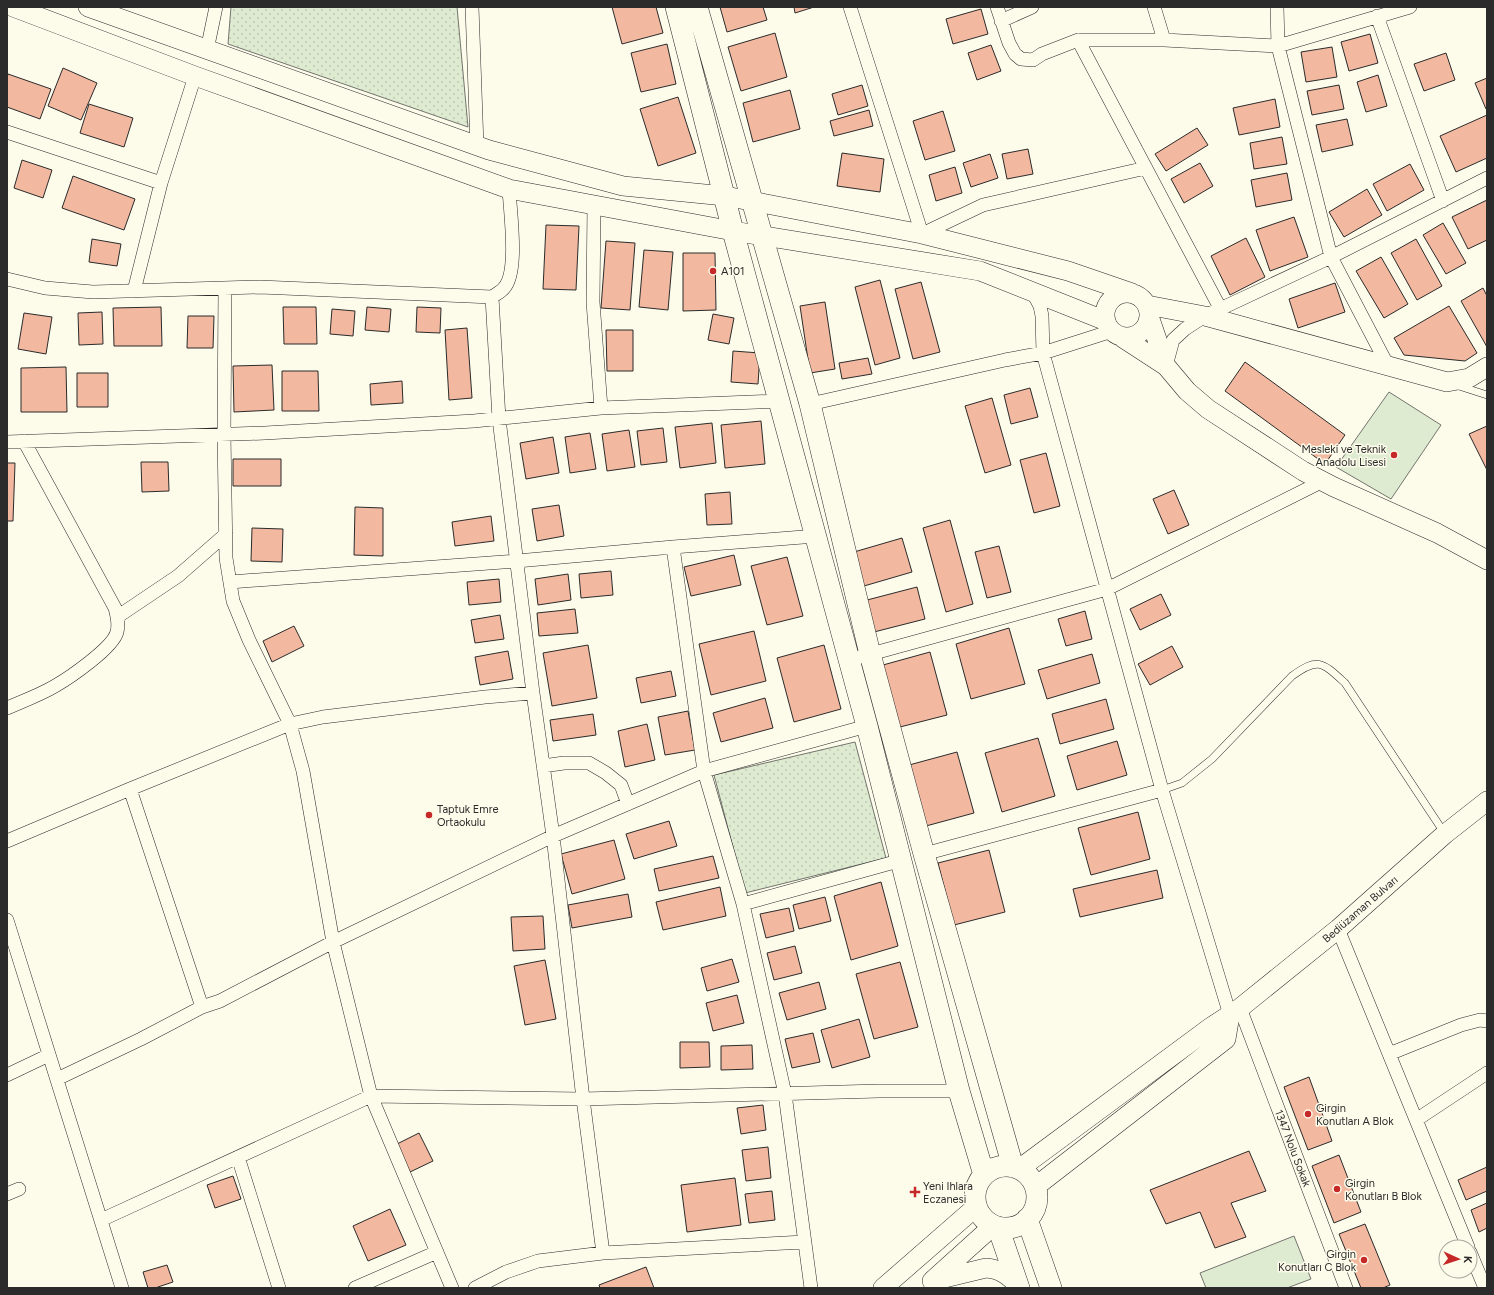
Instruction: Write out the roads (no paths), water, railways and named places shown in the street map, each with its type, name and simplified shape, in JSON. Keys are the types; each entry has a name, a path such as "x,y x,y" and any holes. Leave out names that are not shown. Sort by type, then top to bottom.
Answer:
{"main road":[{"path":"676,7 734,231 850,660 902,860 959,1091 984,1175"},
{"path":"696,7 753,201 810,404 870,654 924,854 1016,1168"},
{"path":"1009,1166 1016,1168 1028,1175 1035,1187 1037,1192 1037,1202 1034,1211 1020,1225 1010,1228 996,1226 983,1218 975,1199 976,1188 988,1171 998,1167 1009,1166"},
{"path":"1027,1219 1051,1288"},
{"path":"996,1226 1019,1287"}],"street":[{"path":"13,7 195,76 509,189 734,231 980,271 1032,291 1114,330 1134,337 1147,327 1148,312"},
{"path":"88,7 477,146 623,186 725,196 753,201 922,234 1068,271 1132,293 1142,298 1166,366"},
{"path":"207,50 216,7"},
{"path":"472,7 477,146"},
{"path":"850,7 922,234"},
{"path":"997,7 1000,21 1015,54 1021,59 1033,60 1042,54 1078,40 1164,40 1278,46 1410,7"},
{"path":"1000,21 1032,7"},
{"path":"1154,7 1164,40"},
{"path":"1277,7 1278,46 1331,257 1388,366"},
{"path":"1377,16 1443,201"},
{"path":"1078,40 1146,168 1212,312"},
{"path":"134,291 161,183 195,76"},
{"path":"7,132 161,183"},
{"path":"922,234 983,205 1146,168"},
{"path":"1166,366 1173,340 1185,329 1212,312 1331,257 1487,178"},
{"path":"7,279 45,288 93,292 260,287 492,297 505,287 512,272 513,245 509,189"},
{"path":"594,205 593,302 601,408"},
{"path":"225,288 224,434 226,558 233,601 249,640 290,724 303,771 333,942 371,1096 452,1288"},
{"name":"1347 Nolu Sokak","path":"1032,291 1040,306 1042,316 1043,353 1106,589 1162,790 1235,1012 1346,1288"},
{"path":"1132,293 1117,295 1109,302 1105,314 1114,330 1166,366 1187,391 1208,409 1303,471 1437,533 1487,560"},
{"path":"492,297 499,419 533,693 553,836 583,1099 604,1253"},
{"path":"1148,312 1212,312 1388,366 1447,382 1469,378 1487,367"},
{"path":"810,404 1005,360 1043,353 1114,330"},
{"path":"7,442 224,434 499,419 601,408 780,401"},
{"path":"7,708 55,686 100,654 112,641 117,632 117,617 115,608 24,441"},
{"path":"850,660 1106,589 1323,481"},
{"path":"117,617 178,576 226,534"},
{"path":"230,582 517,561 816,536"},
{"path":"673,547 704,771 743,904 785,1094 811,1288"},
{"path":"7,842 130,789 290,724 331,716 485,697 533,693"},
{"path":"57,1079 142,1039 202,1007 220,1001 333,942 553,836 704,771 867,726"},
{"path":"543,766 564,763 589,763 606,773 621,785 628,804"},
{"path":"130,789 202,1007"},
{"path":"924,854 1162,790"},
{"name":"Bediüzaman Bulvarı","path":"1016,1168 1211,1027 1235,1012 1338,929 1445,834 1487,801"},
{"path":"743,904 902,860"},
{"path":"7,920 122,1288"},
{"path":"1338,929 1465,1239"},
{"path":"1035,1187 1226,1038 1235,1012"},
{"path":"1389,1054 1461,1025 1480,1020 1487,1021"},
{"path":"7,1075 50,1055"},
{"path":"1416,1120 1487,1073"},
{"path":"101,1220 371,1096 583,1099 879,1091 959,1091"},
{"path":"238,1157 279,1288"},
{"path":"7,1194 19,1189"},
{"path":"883,1288 977,1206"},
{"path":"929,1285 996,1226"},
{"path":"475,1288 506,1272 538,1261 604,1253 804,1242"},
{"path":"355,1288 437,1252"},
{"path":"929,1285 986,1268 1001,1271 1008,1275 1019,1287"},
{"path":"1478,1271 1485,1288"}],"lane":[{"path":"1447,382 1487,395"},
{"path":"1162,790 1182,783 1212,759 1292,676 1306,666 1320,663 1331,670 1345,683 1445,834"}],"place":[{"name":"A101","path":"713,271"},
{"name":"Mesleki ve Teknik Anadolu Lisesi","path":"1394,455"},
{"name":"Taptuk Emre Ortaokulu","path":"429,815"},
{"name":"Girgin Konutları A Blok","path":"1308,1114"},
{"name":"Girgin Konutları B Blok","path":"1337,1189"},
{"name":"Yeni Ihlara Eczanesi","path":"915,1192"},
{"name":"Girgin Konutları C Blok","path":"1364,1260"}]}
